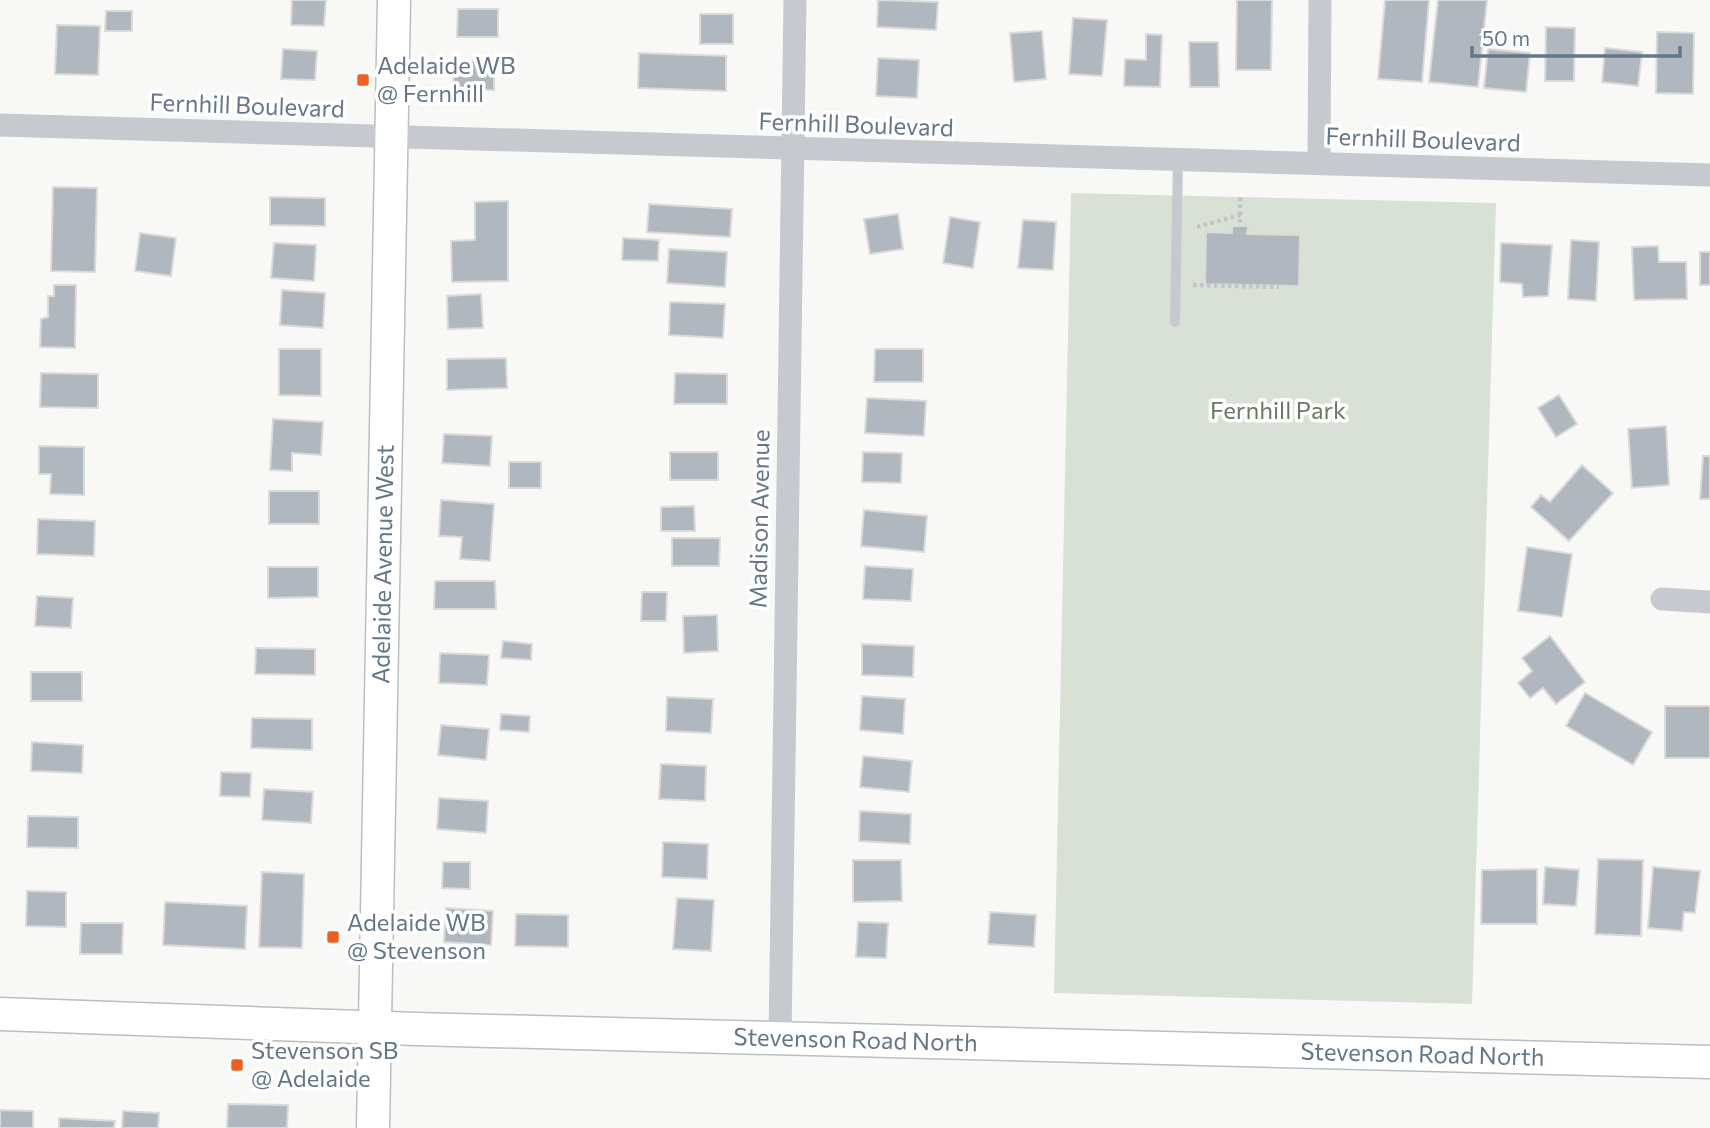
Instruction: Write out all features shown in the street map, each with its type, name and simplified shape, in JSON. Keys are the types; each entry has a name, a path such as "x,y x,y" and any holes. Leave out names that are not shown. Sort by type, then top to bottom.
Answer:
{"main road":[{"name":"Adelaide Avenue West","path":"373,1128 394,0"},
{"name":"Stevenson Road North","path":"0,1014 374,1028 1710,1062"}],"street":[{"name":"Madison Avenue","path":"780,1039 795,0"},
{"path":"1319,163 1320,0"},
{"name":"Fernhill Boulevard","path":"0,125 1710,175"},
{"path":"1662,599 1710,602"}],"lane":[{"path":"1175,322 1178,160"}],"path":[{"path":"1240,194 1240,226"},
{"path":"1197,227 1240,215"},
{"path":"1189,285 1279,287"}],"green space":[{"name":"Fernhill Park","path":"1071,193 1496,203 1472,1004 1054,993"}],"building":[{"path":"292,0 326,0 324,26 291,25"},
{"path":"878,0 938,2 936,30 877,27"},
{"path":"1237,0 1272,0 1271,70 1236,70"},
{"path":"1385,0 1429,0 1422,82 1378,79"},
{"path":"1438,0 1487,0 1478,87 1429,82"},
{"path":"458,9 498,9 498,37 457,37"},
{"path":"106,11 132,11 132,31 105,31"},
{"path":"700,14 733,14 733,44 700,44"},
{"path":"1073,18 1107,20 1102,76 1069,74"},
{"path":"57,25 100,26 98,75 55,74"},
{"path":"1546,27 1575,28 1574,81 1545,81"},
{"path":"1042,31 1046,79 1014,82 1010,33"},
{"path":"1657,32 1694,33 1693,94 1656,93"},
{"path":"1146,34 1162,35 1160,87 1124,86 1125,59 1146,60"},
{"path":"1189,42 1218,42 1219,87 1190,87"},
{"path":"1605,48 1642,52 1638,86 1602,82"},
{"path":"283,49 317,51 315,80 281,79"},
{"path":"1488,49 1530,53 1526,92 1484,88"},
{"path":"639,53 726,56 726,91 638,88"},
{"path":"878,58 919,60 917,98 876,96"},
{"path":"454,61 494,62 494,90 453,90"},
{"path":"53,187 97,188 95,272 51,271"},
{"path":"270,197 325,198 325,226 270,225"},
{"path":"508,201 508,281 452,282 451,241 475,240 475,202"},
{"path":"649,204 732,209 730,237 647,232"},
{"path":"898,214 903,249 870,254 864,219"},
{"path":"950,217 980,222 973,268 943,263"},
{"path":"1023,220 1056,222 1053,270 1018,268"},
{"path":"1232,226 1248,226 1247,234 1300,235 1299,286 1205,284 1206,232 1232,233"},
{"path":"140,233 176,238 171,276 135,271"},
{"path":"623,238 659,240 658,261 622,260"},
{"path":"1571,240 1599,242 1596,301 1568,299"},
{"path":"274,243 316,245 314,281 271,278"},
{"path":"1501,243 1552,245 1548,296 1523,297 1522,284 1500,282"},
{"path":"1658,246 1659,262 1686,262 1687,299 1634,300 1632,247"},
{"path":"669,249 727,252 725,287 667,283"},
{"path":"1700,252 1710,252 1710,285 1700,285"},
{"path":"54,285 76,285 75,348 40,347 41,319 48,317 48,296 54,296"},
{"path":"282,290 325,293 323,328 280,325"},
{"path":"481,294 483,328 448,329 447,296"},
{"path":"670,302 725,304 723,338 669,335"},
{"path":"279,349 321,349 321,396 279,395"},
{"path":"875,349 923,349 923,382 874,382"},
{"path":"506,358 507,388 447,390 447,359"},
{"path":"41,373 98,374 98,408 40,407"},
{"path":"675,373 727,374 727,404 674,404"},
{"path":"1559,395 1577,424 1556,437 1538,408"},
{"path":"867,398 926,401 924,436 865,433"},
{"path":"273,419 323,422 321,455 292,453 292,471 270,470"},
{"path":"1666,426 1669,485 1632,488 1628,429"},
{"path":"444,434 492,436 490,466 442,463"},
{"path":"39,446 84,447 84,495 50,494 51,474 39,474"},
{"path":"670,452 718,452 718,480 670,480"},
{"path":"863,452 902,453 901,483 862,482"},
{"path":"1703,456 1710,456 1710,499 1700,499"},
{"path":"509,462 541,462 541,488 509,488"},
{"path":"1582,465 1613,493 1569,541 1531,507 1541,495 1550,502"},
{"path":"269,491 319,491 319,524 269,524"},
{"path":"441,500 494,504 490,561 460,559 462,537 439,536"},
{"path":"694,506 695,531 661,531 661,507"},
{"path":"864,510 927,516 924,552 861,546"},
{"path":"38,519 95,521 94,556 37,554"},
{"path":"672,538 720,538 719,566 672,566"},
{"path":"1527,547 1572,554 1562,617 1518,611"},
{"path":"865,566 913,569 911,601 863,599"},
{"path":"268,567 318,567 318,597 268,598"},
{"path":"435,581 495,581 496,609 434,609"},
{"path":"642,592 667,592 666,621 641,621"},
{"path":"37,596 73,598 71,628 35,626"},
{"path":"717,615 718,651 684,653 683,616"},
{"path":"1550,636 1585,682 1556,704 1543,688 1530,698 1518,683 1532,671 1522,658"},
{"path":"503,641 532,644 531,660 501,658"},
{"path":"862,644 914,646 913,677 862,675"},
{"path":"256,648 315,649 315,675 255,674"},
{"path":"440,653 489,655 487,685 439,683"},
{"path":"31,672 82,672 82,701 31,701"},
{"path":"1585,693 1652,732 1633,765 1566,726"},
{"path":"862,696 905,699 903,734 860,730"},
{"path":"667,697 713,699 711,733 666,731"},
{"path":"1665,706 1710,706 1710,758 1665,758"},
{"path":"501,714 530,716 529,732 500,730"},
{"path":"252,718 312,719 312,750 251,748"},
{"path":"441,725 489,729 486,760 438,755"},
{"path":"32,742 83,745 82,773 31,771"},
{"path":"863,756 912,761 909,792 860,787"},
{"path":"661,764 706,766 705,801 659,799"},
{"path":"221,772 251,773 250,797 220,796"},
{"path":"264,789 313,792 311,823 262,820"},
{"path":"439,798 488,801 486,833 437,829"},
{"path":"860,811 911,814 910,844 859,841"},
{"path":"28,816 78,817 78,848 27,847"},
{"path":"663,842 708,844 707,879 662,877"},
{"path":"1598,859 1643,860 1641,936 1595,934"},
{"path":"853,860 901,860 902,901 853,902"},
{"path":"443,862 470,862 470,889 442,888"},
{"path":"1545,867 1579,870 1576,906 1543,904"},
{"path":"1653,867 1700,871 1695,913 1684,912 1682,931 1648,928"},
{"path":"1537,869 1537,924 1481,924 1482,870"},
{"path":"262,872 304,874 302,948 259,947"},
{"path":"27,891 66,892 66,927 26,926"},
{"path":"677,898 714,900 711,951 673,949"},
{"path":"165,902 247,906 245,949 163,945"},
{"path":"446,908 493,911 491,945 444,942"},
{"path":"990,912 1036,915 1034,947 988,944"},
{"path":"516,914 568,915 568,947 515,946"},
{"path":"858,922 888,923 886,958 856,957"},
{"path":"81,923 123,923 122,954 80,954"},
{"path":"228,1104 288,1105 287,1128 227,1128"},
{"path":"0,1110 33,1111 33,1128 0,1128"},
{"path":"123,1111 159,1113 158,1128 122,1128"},
{"path":"59,1118 115,1121 114,1128 59,1128"}],"place":[{"name":"Adelaide WB @ Fernhill","path":"363,80"},
{"name":"Adelaide WB @ Stevenson","path":"333,937"},
{"name":"Stevenson SB @ Adelaide","path":"237,1065"}]}
